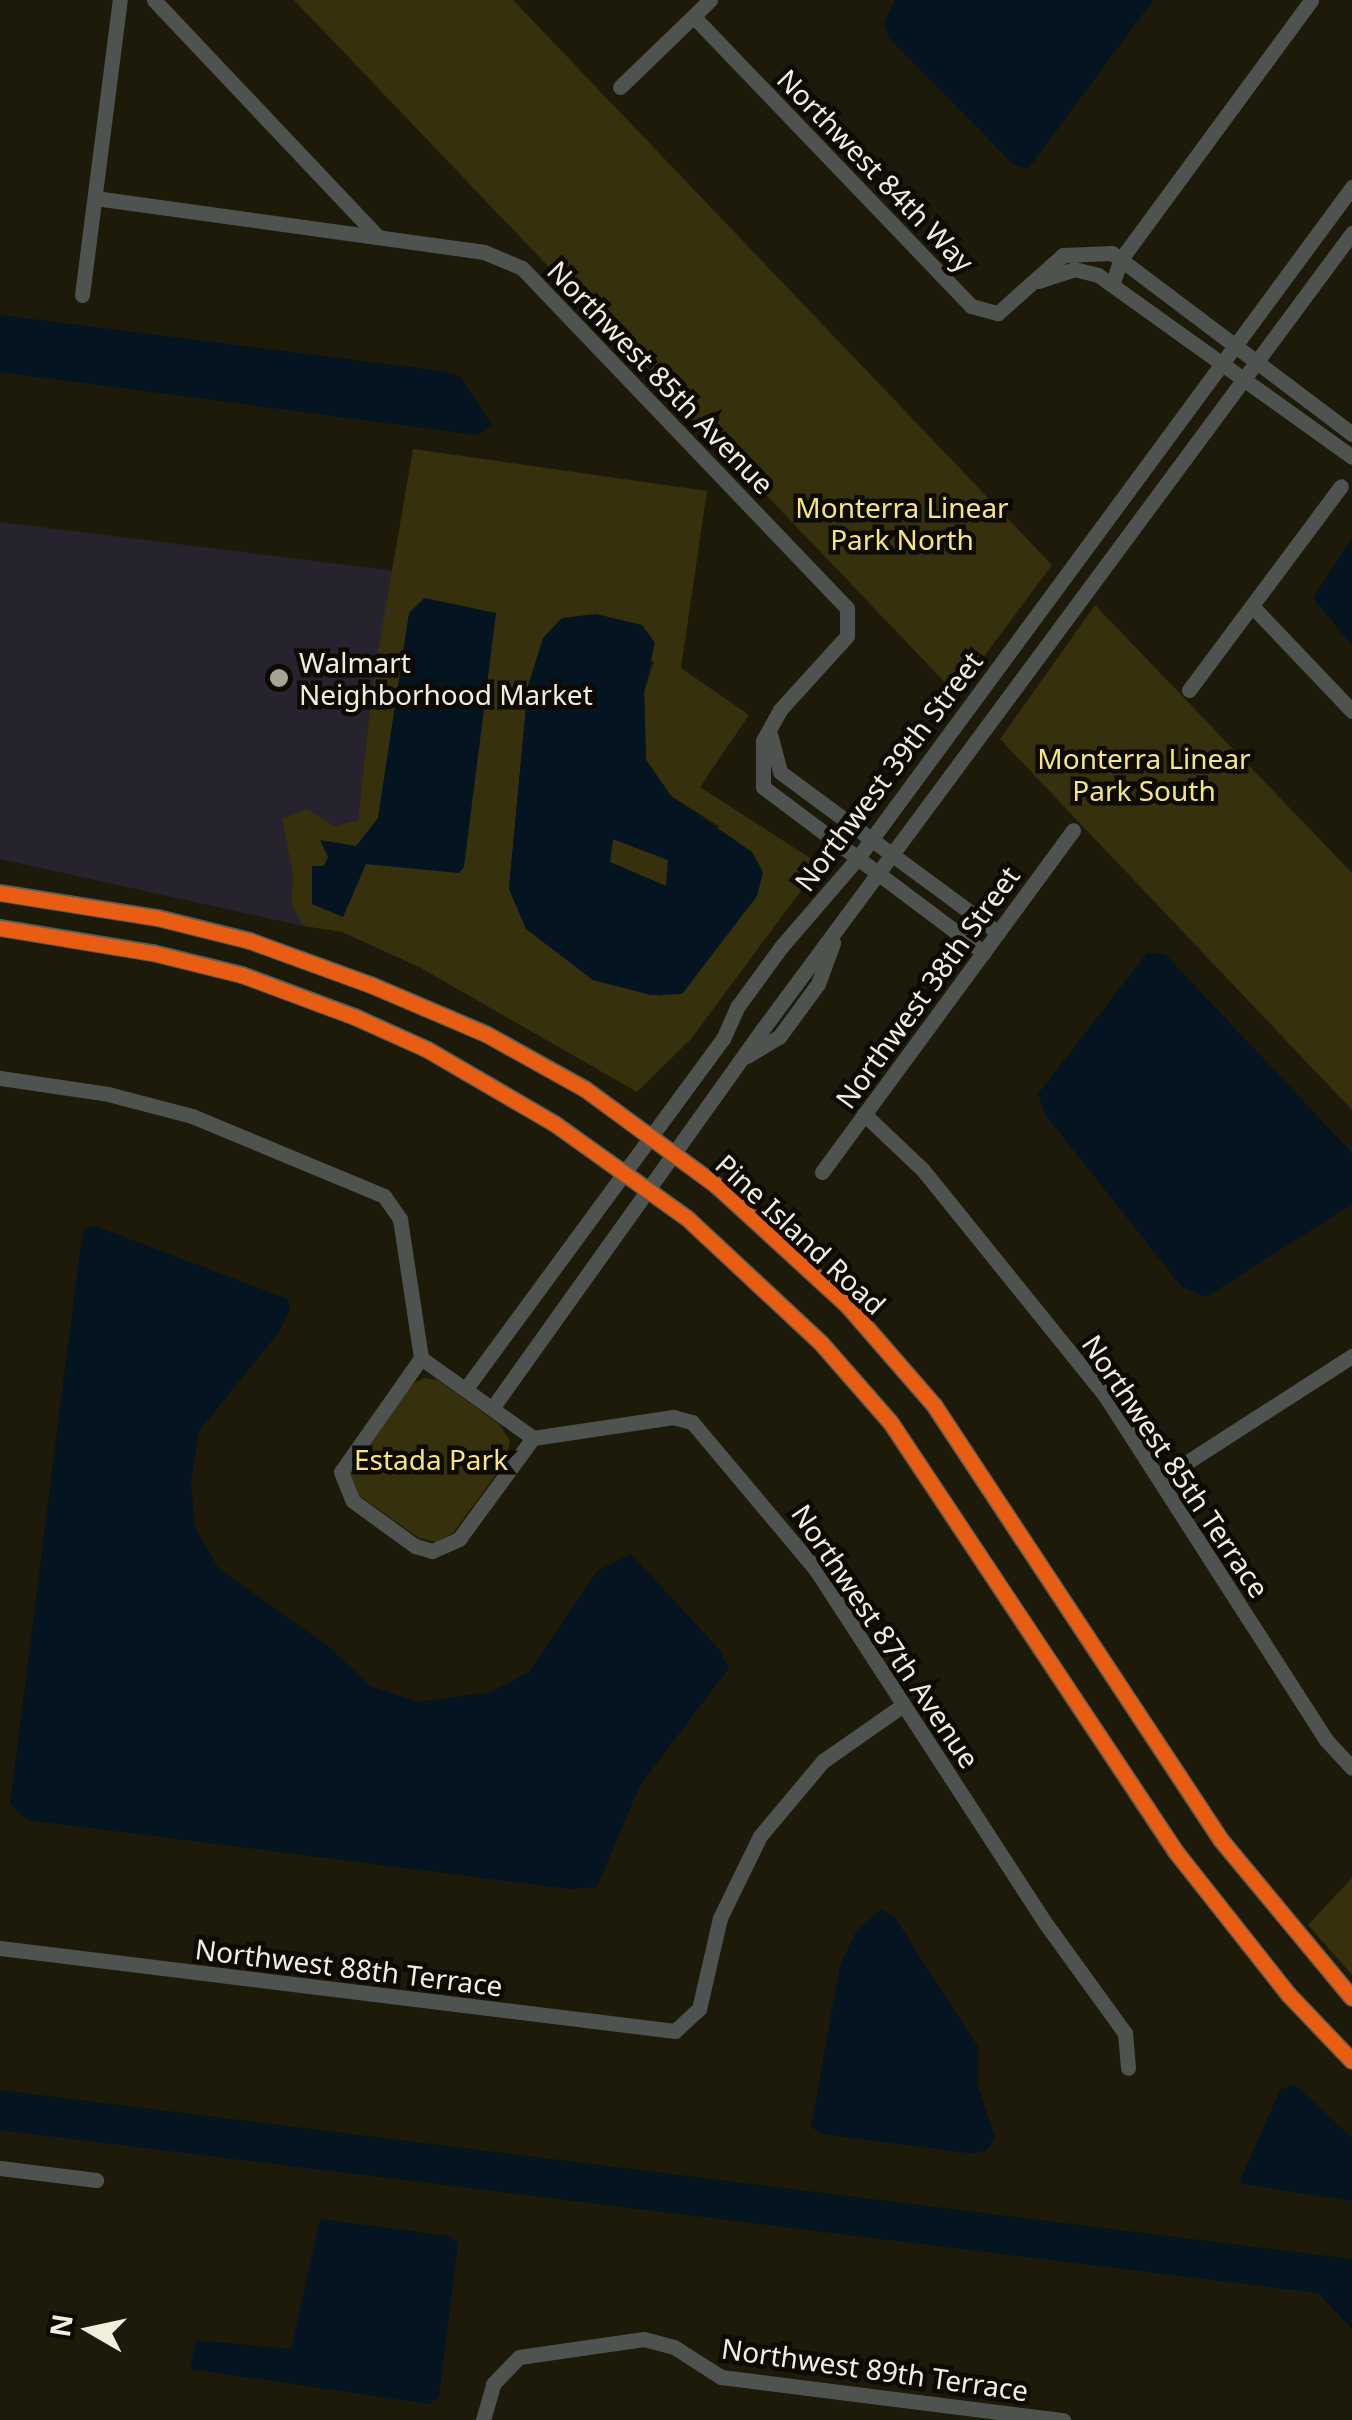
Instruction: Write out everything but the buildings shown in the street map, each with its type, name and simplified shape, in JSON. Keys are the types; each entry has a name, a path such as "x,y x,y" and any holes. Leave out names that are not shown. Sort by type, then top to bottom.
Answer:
{"main road":[{"name":"Pine Island Road","path":"0,894 158,918 312,962 517,1050 678,1155 847,1305 934,1404 1220,1840 1352,1998"},
{"path":"0,928 242,975 356,1017 428,1050 623,1169 652,1191 822,1343 891,1424 1176,1852 1289,1995 1352,2061"}],"street":[{"path":"82,295 120,0"},
{"path":"154,0 378,236"},
{"path":"620,87 710,0"},
{"path":"1112,285 1121,259 1312,0"},
{"name":"Northwest 84th Way","path":"694,16 972,306 998,312 1032,283"},
{"name":"Northwest 39th Street","path":"467,1387 623,1169 723,1039 738,1006 781,947 857,858 1352,187"},
{"name":"Northwest 85th Avenue","path":"95,198 484,252 522,268 847,608 852,622 769,727"},
{"name":"Northwest 39th Street","path":"493,1407 678,1155 740,1061 876,874 1352,234"},
{"path":"1032,283 1071,252 1096,250 1121,259 1352,434"},
{"path":"1032,283 1074,269 1112,285 1352,457"},
{"path":"1189,690 1341,486"},
{"path":"1252,606 1352,710"},
{"path":"769,727 780,772 998,933"},
{"path":"769,727 759,762 764,787 984,952"},
{"name":"Northwest 38th Street","path":"822,1172 1073,830"},
{"path":"0,1078 108,1094 192,1116 384,1196 400,1219 421,1358 350,1452 335,1481 352,1500 414,1546 440,1557 459,1539 533,1438 467,1387 421,1358"},
{"name":"Northwest 85th Terrace","path":"864,1114 923,1170 1104,1394 1326,1740 1352,1768"},
{"path":"1160,1480 1352,1356"},
{"name":"Northwest 87th Avenue","path":"533,1438 678,1415 704,1434 771,1510 1126,2033 1128,2068"},
{"name":"Northwest 88th Terrace","path":"0,1948 666,2032 693,2030 720,1918 760,1836 824,1761 904,1705"},
{"path":"0,2168 96,2180"},
{"name":"Northwest 89th Terrace","path":"484,2420 490,2392 512,2362 533,2352 654,2339 721,2377 1063,2420"}],"shaded area":[{"path":"0,522 394,571 373,681 358,820 336,826 307,810 282,819 293,875 291,904 304,926 0,859"}],"green space":[{"name":"Monterra Linear Park North","path":"294,0 513,0 1052,565 956,694"},
{"path":"413,449 707,491 681,668 749,715 700,787 810,858 811,877 691,1039 637,1092 419,967 342,932 304,926 291,904 293,875 282,819 307,809 335,826 358,820 373,680","holes":["654,661 644,692 646,760 671,796 719,826 662,996 593,980 509,889 528,686"]},
{"name":"Monterra Linear Park South","path":"1095,605 1352,873 1352,1110 1000,739"},
{"path":"613,839 668,860 672,876 666,886 609,862"},
{"name":"Estada Park","path":"424,1378 438,1380 499,1424 510,1441 506,1461 453,1533 436,1542 419,1538 357,1494 349,1474 410,1385"},
{"path":"1352,1878 1352,1975 1308,1925"}],"water":[{"path":"895,0 1153,0 1028,169 1014,165 889,38 884,23"},
{"path":"0,315 442,371 460,376 492,425 477,435 0,372"},
{"path":"1352,538 1352,645 1313,598"},
{"path":"424,598 496,613 464,867 459,873 366,864 343,917 312,904 312,866 324,866 328,857 320,840 356,846 378,818 409,613"},
{"path":"596,614 642,625 655,643 644,692 646,760 671,796 752,852 763,872 757,896 682,994 651,995 593,980 526,929 509,889 528,686 543,638 562,618","holes":["613,839 668,860 666,886 610,862"]},
{"path":"1147,953 1165,954 1352,1153 1352,1204 1206,1297 1181,1286 1045,1114 1038,1094"},
{"path":"95,1226 288,1299 290,1310 279,1332 199,1431 191,1482 195,1527 218,1568 328,1646 370,1686 418,1702 491,1692 529,1672 597,1571 631,1554 718,1648 729,1668 640,1785 597,1887 570,1889 27,1820 10,1804 81,1242 84,1229"},
{"path":"881,1909 893,1915 978,2047 978,2086 995,2138 988,2149 975,2154 822,2134 811,2127 840,1965 856,1932"},
{"path":"1294,2084 1352,2138 1352,2201 1239,2183 1280,2090"},
{"path":"0,2090 1352,2259 1352,2329 1318,2293 0,2130"},
{"path":"320,2219 449,2236 458,2243 439,2397 429,2404 190,2369 196,2340 291,2349"}],"cycle path":[{"path":"0,893 158,918 250,941 371,985 486,1034 585,1089 717,1186 847,1305 934,1405 1221,1840 1352,1998"},
{"path":"0,928 153,953 242,975 355,1017 428,1050 555,1124 688,1219 821,1343 891,1423 1176,1852 1289,1995 1352,2061"}],"place":[{"name":"Walmart Neighborhood Market","path":"279,678"}]}
